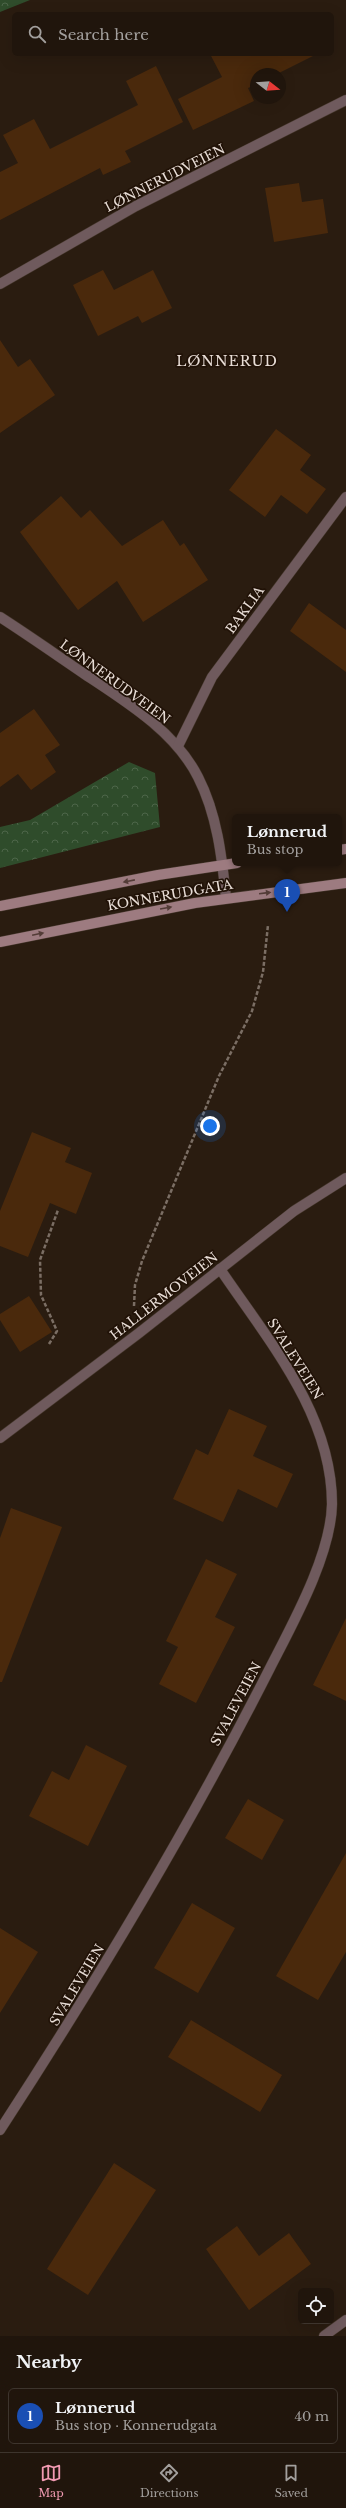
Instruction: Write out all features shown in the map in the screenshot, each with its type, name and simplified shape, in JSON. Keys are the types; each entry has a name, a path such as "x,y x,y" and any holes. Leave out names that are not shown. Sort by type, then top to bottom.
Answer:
{"main road":[{"name":"KONNERUDGATA","path":"0,906 158,875 232,864"},
{"name":"KONNERUDGATA","path":"0,942 104,920 226,898 346,883"}],"street":[{"name":"LØNNERUDVEIEN","path":"0,284 136,206 346,100"},
{"name":"BAKLIA","path":"178,746 212,677 346,497"},
{"name":"LØNNERUDVEIEN","path":"0,617 107,689 146,718 178,746 198,777 211,807 222,865 226,898"},
{"name":"HALLERMOVEIEN","path":"0,1438 14,1430 294,1211 346,1178"},
{"name":"SVALEVEIEN","path":"0,2130 73,2017 206,1790 292,1625 326,1542 332,1505 329,1473 312,1410 295,1379 220,1269"},
{"path":"324,2336 346,2320"}],"path":[{"path":"139,1333 134,1308 135,1285 142,1261 219,1076 252,1011 263,972 268,925"},
{"path":"49,1344 58,1331 41,1295 40,1260 58,1210"}],"green space":[{"path":"0,0 30,0 0,12"},
{"path":"129,762 155,773 160,827 0,868 0,827 30,820"}],"building":[{"path":"211,56 313,56 286,70 286,68 250,68 250,87 248,88 250,92 250,103 193,130 178,99 222,77"},
{"path":"156,66 183,122 125,151 131,162 103,175 100,168 0,220 0,172 18,163 3,135 34,119 50,149 138,105 126,81"},
{"path":"299,183 302,202 323,199 328,233 274,242 265,188"},
{"path":"103,270 114,290 153,270 172,308 142,323 138,316 98,336 73,285"},
{"path":"0,340 18,367 30,359 55,395 0,433"},
{"path":"276,429 311,455 300,470 326,489 307,514 281,495 265,517 229,490"},
{"path":"61,496 81,518 90,510 122,546 163,520 180,546 184,543 208,580 143,622 117,581 78,610 20,532"},
{"path":"309,603 346,630 346,672 290,631"},
{"path":"34,709 60,745 45,755 56,772 31,790 18,774 0,787 0,733"},
{"path":"32,1132 71,1148 65,1162 92,1173 76,1214 50,1203 28,1257 0,1246 0,1211"},
{"path":"29,1296 52,1332 20,1352 0,1320 0,1314"},
{"path":"229,1409 267,1426 253,1456 293,1474 277,1508 238,1489 223,1522 173,1499 196,1449 208,1455"},
{"path":"11,1508 62,1527 2,1682 0,1682 0,1538"},
{"path":"206,1559 237,1574 215,1617 235,1627 196,1703 159,1684 178,1647 166,1641"},
{"path":"346,1618 346,1701 313,1685"},
{"path":"86,1745 127,1766 88,1846 29,1816 52,1771 69,1780"},
{"path":"248,1799 284,1820 262,1860 225,1838"},
{"path":"346,1853 346,1952 318,2000 276,1976"},
{"path":"192,1903 235,1928 198,1993 154,1968"},
{"path":"0,1928 38,1952 0,2013"},
{"path":"191,2020 282,2075 260,2112 168,2057"},
{"path":"114,2163 156,2190 88,2295 47,2269"},
{"path":"237,2226 259,2256 289,2233 311,2264 249,2310 206,2249"}],"place":[{"name":"Lønnerud","path":"287,912"}],"district":[{"name":"LØNNERUD","path":"227,361"}]}
